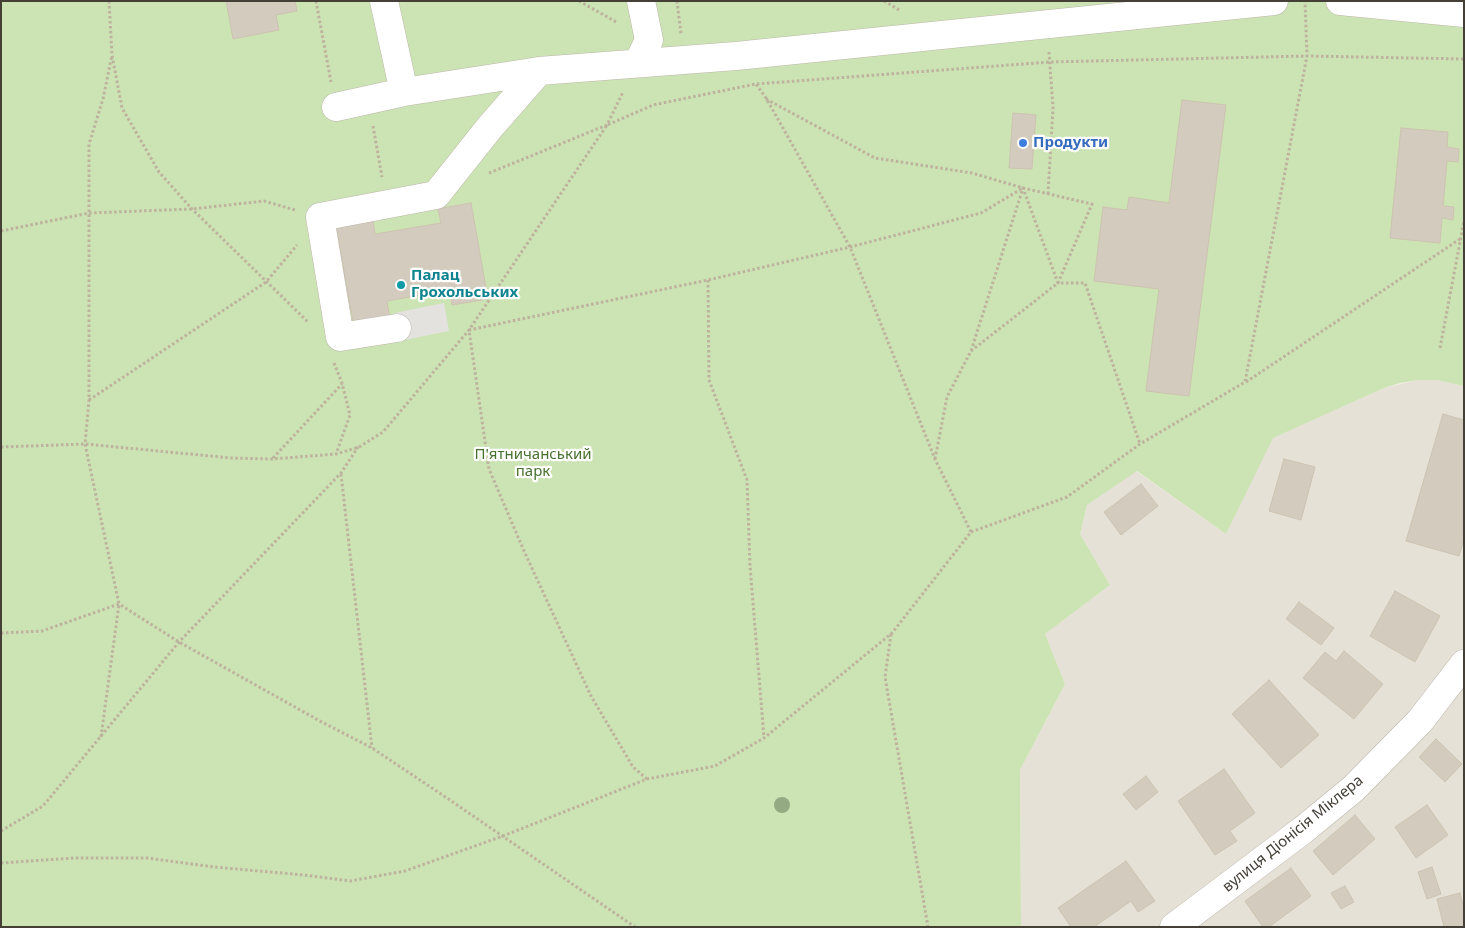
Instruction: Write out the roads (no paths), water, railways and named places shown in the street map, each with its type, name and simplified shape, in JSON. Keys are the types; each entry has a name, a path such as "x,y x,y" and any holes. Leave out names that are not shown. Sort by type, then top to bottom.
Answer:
{"street":[{"path":"384,1 404,92"},
{"path":"640,1 644,52"},
{"path":"336,107 404,92 644,52 736,56 1274,1"},
{"path":"1340,1 1464,13"},
{"path":"397,328 340,337 320,217 436,195 538,71"},
{"name":"вулиця Діонісія Міклера","path":"1174,927 1303,830 1353,789 1420,720 1464,664"}],"place":[{"name":"Продукти","path":"1023,143"},
{"name":"Палац Грохольських","path":"401,285"}],"park label":[{"name":"П'ятничанський парк","path":"533,464"}]}
